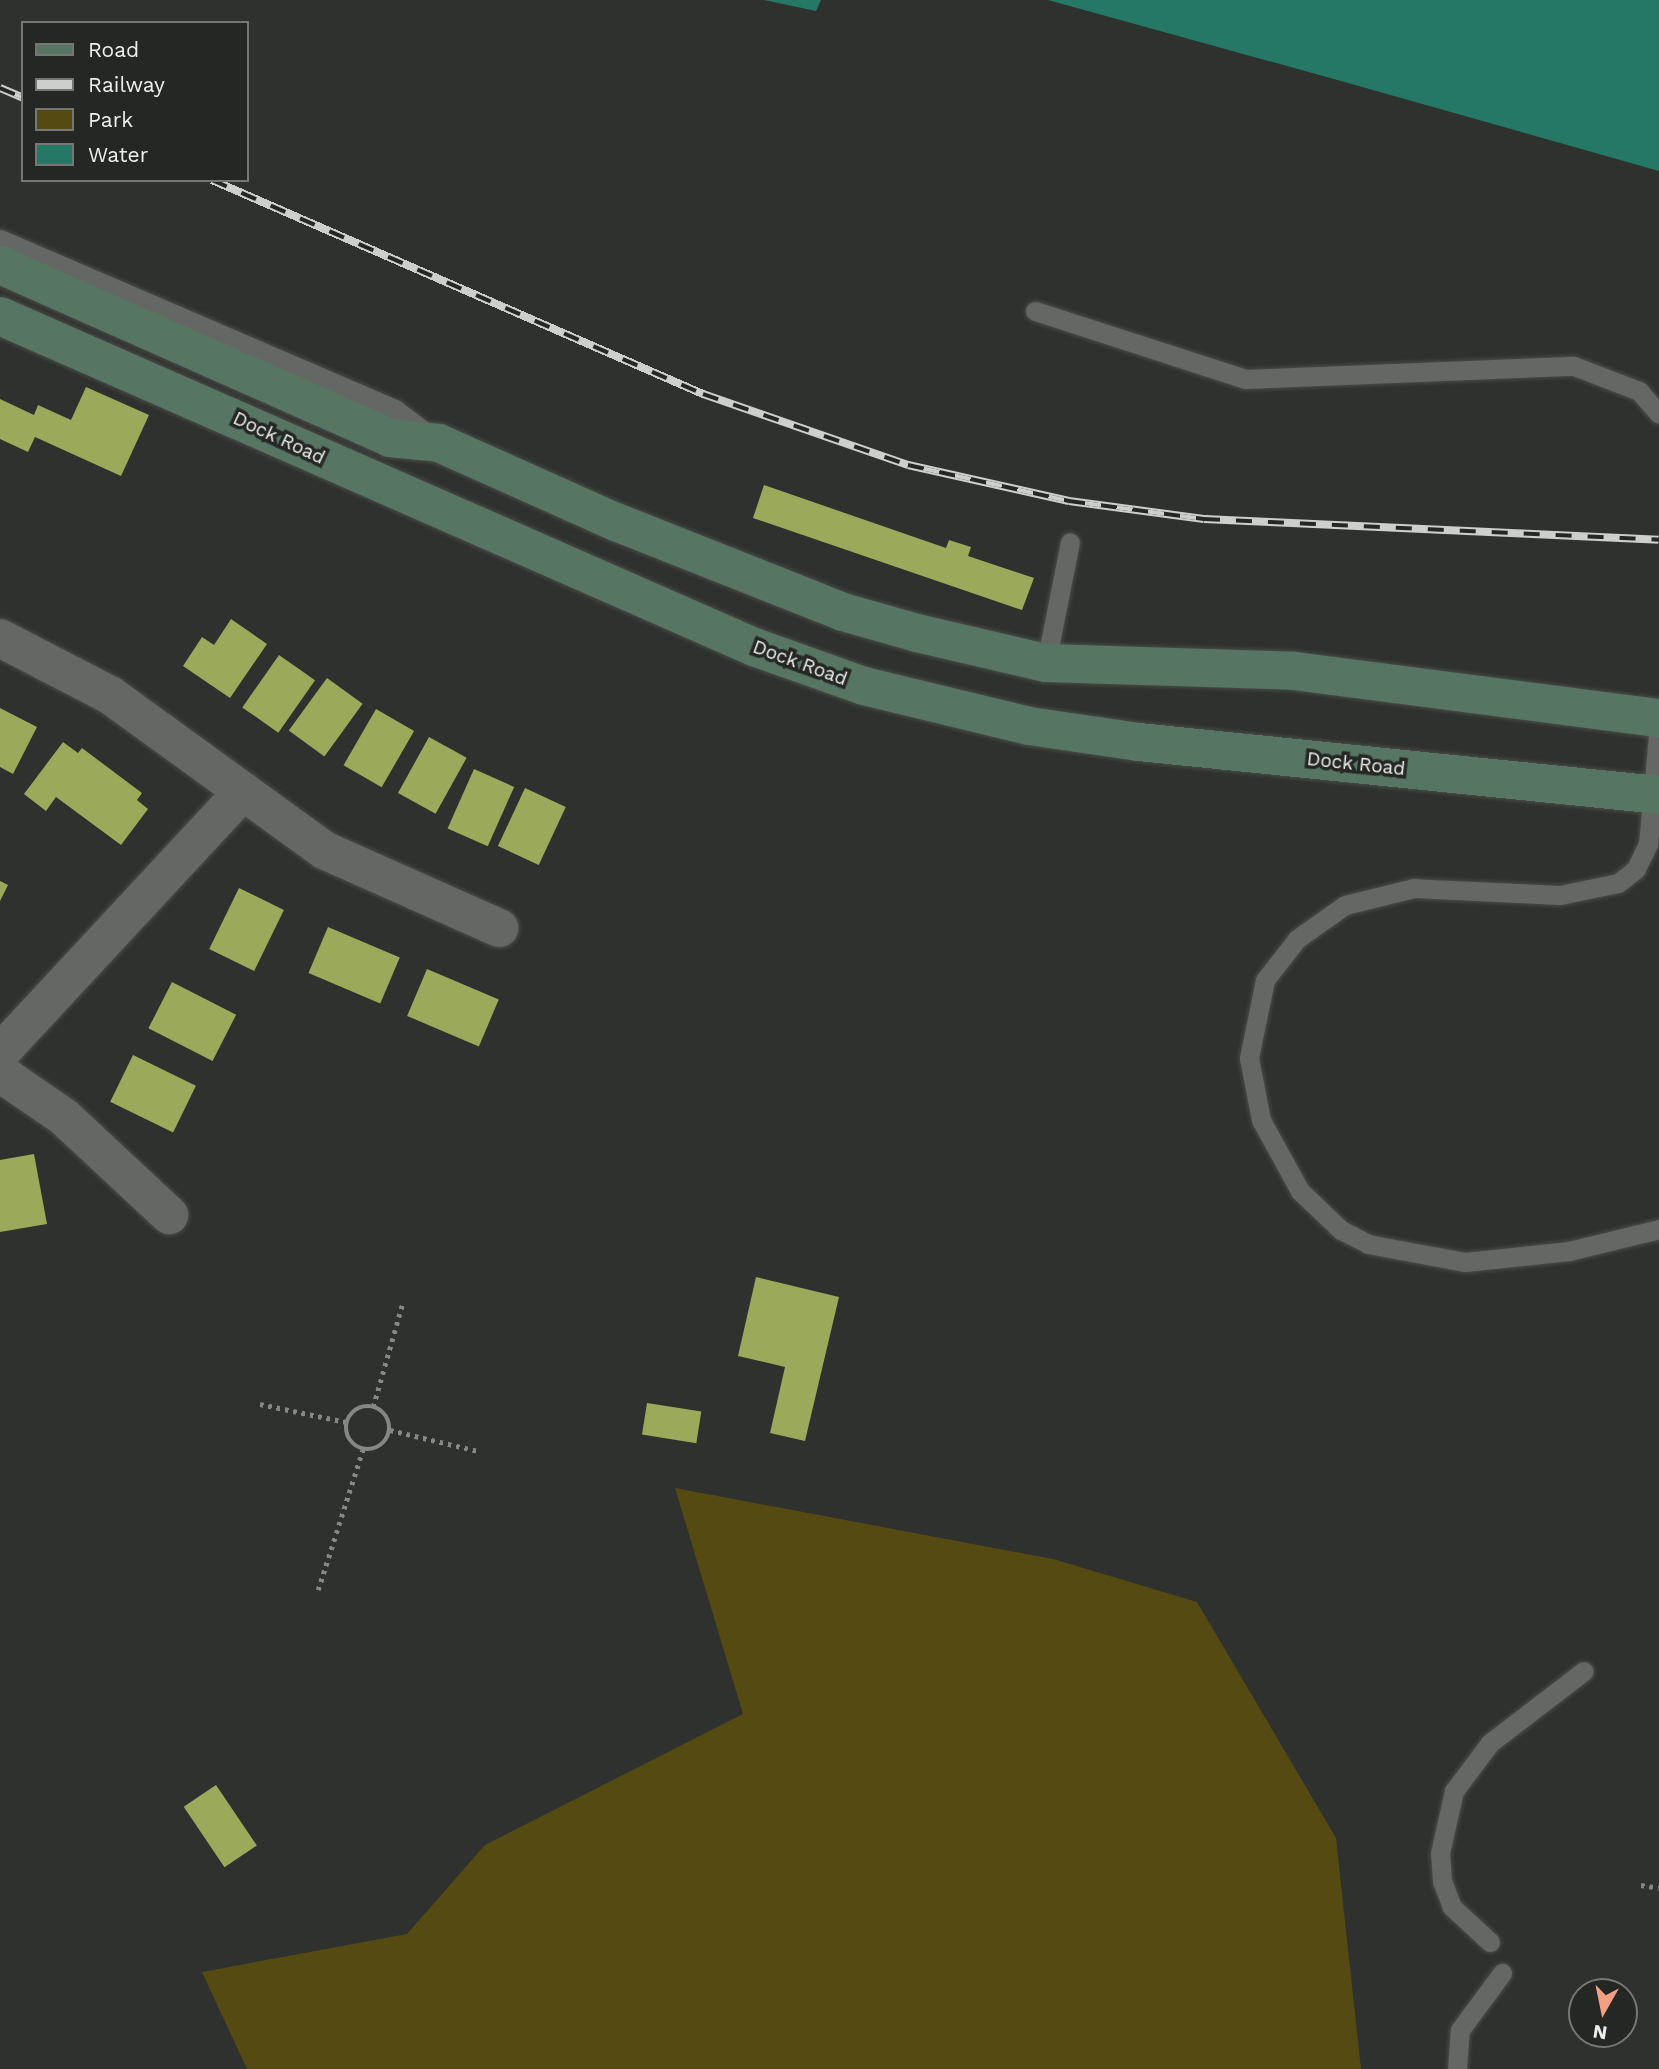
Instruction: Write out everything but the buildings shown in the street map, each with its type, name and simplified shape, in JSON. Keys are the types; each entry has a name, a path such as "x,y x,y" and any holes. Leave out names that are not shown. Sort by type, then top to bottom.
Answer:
{"main road":[{"path":"0,265 390,438 439,443 843,612 1046,663 1295,671 1659,719"},
{"name":"Dock Road","path":"0,316 754,648 864,686 1029,726 1139,742 1656,795"}],"street":[{"path":"0,638 110,695 241,794 324,850 499,928"},
{"path":"0,1053 241,794"},
{"path":"0,1073 64,1117 169,1215"}],"lane":[{"path":"0,239 395,409 439,443"},
{"path":"1035,312 1244,379 1574,366 1639,391 1659,414"},
{"path":"1046,663 1070,542"},
{"path":"1659,724 1656,795 1642,862 1618,883 1560,895 1395,890 1345,905 1319,920 1265,980 1249,1058 1261,1120 1289,1174 1319,1213 1368,1244 1432,1260 1476,1261 1569,1251 1659,1229"},
{"path":"1490,1942 1452,1906 1442,1881 1440,1853 1454,1791 1490,1743 1584,1671"},
{"path":"1457,2069 1460,2030 1502,1973"}],"path":[{"path":"373,1407 402,1305"},
{"path":"260,1404 346,1422"},
{"path":"360,1407 373,1407 386,1416 390,1430 383,1444 363,1449 350,1442 346,1422 360,1407"},
{"path":"390,1430 478,1451"},
{"path":"318,1590 363,1449"},
{"path":"1641,1885 1659,1888"}],"green space":[{"path":"675,1488 1053,1559 1197,1602 1336,1838 1361,2069 247,2069 202,1972 407,1934 485,1845 743,1714"}],"water":[{"path":"764,0 821,0 816,11"},
{"path":"1048,0 1659,0 1659,171 1341,81"}],"railway":[{"path":"0,88 21,97"},
{"path":"217,182 703,394 908,465 1069,501 1204,519 1659,540"}]}
